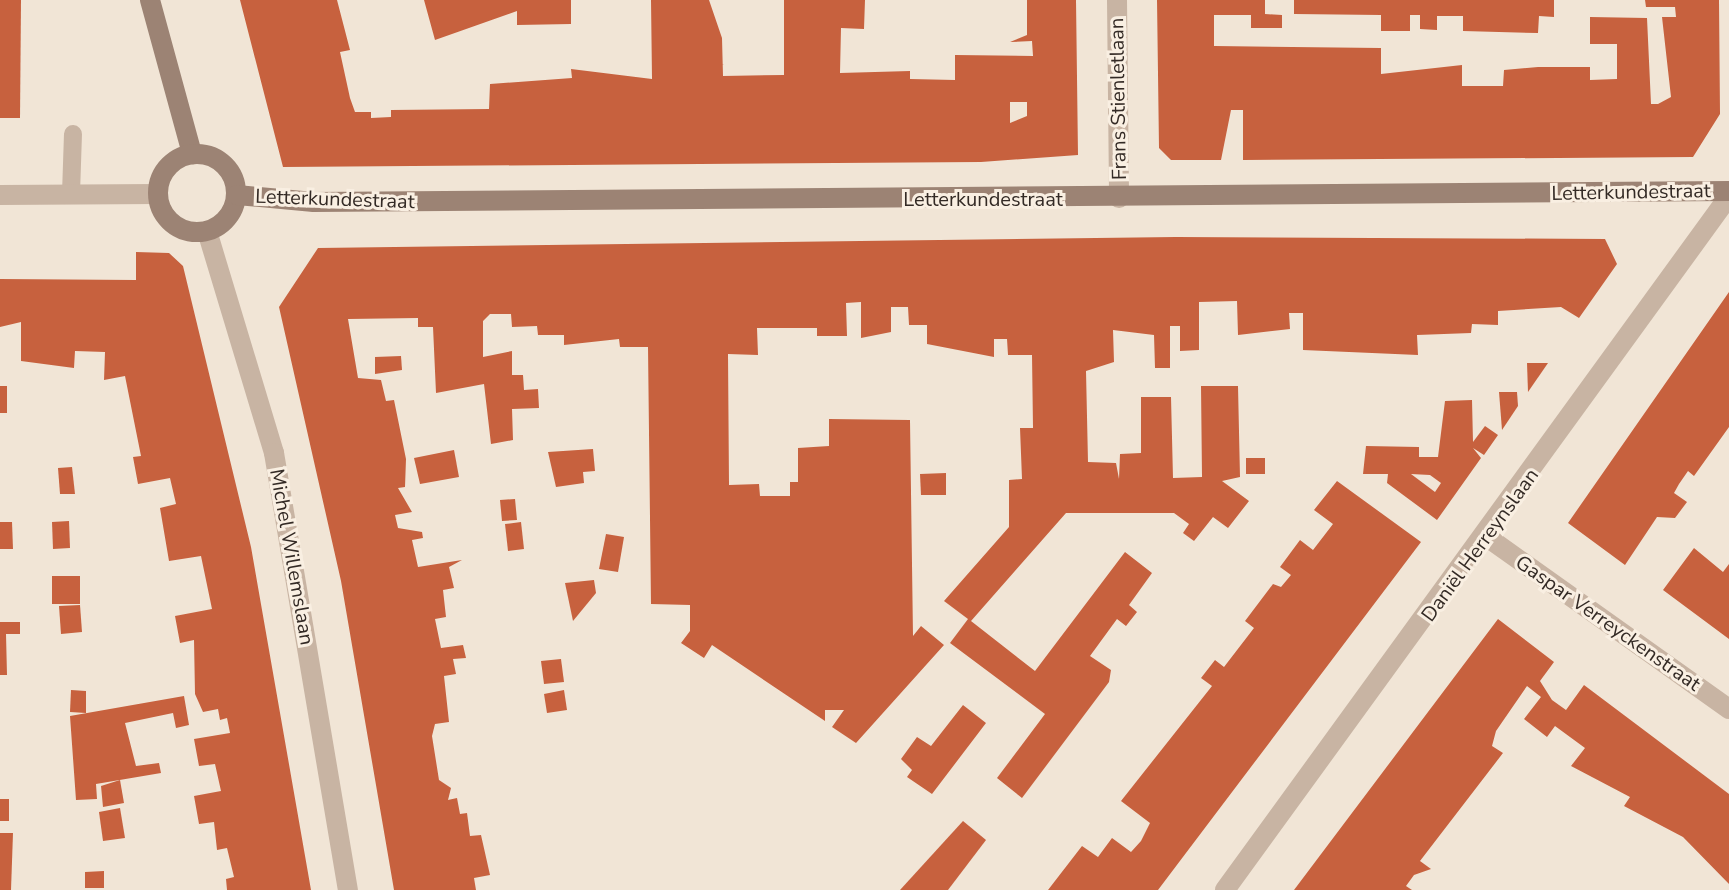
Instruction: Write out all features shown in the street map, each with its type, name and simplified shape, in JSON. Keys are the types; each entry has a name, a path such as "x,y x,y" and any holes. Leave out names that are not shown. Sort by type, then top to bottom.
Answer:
{"street":[{"path":"150,0 192,154 164,169 157,194 174,225 207,231"},
{"name":"Frans Stienletlaan","path":"1117,0 1119,198"},
{"name":"Letterkundestraat","path":"192,154 227,167 237,195 228,217 207,231"},
{"path":"0,195 157,194"},
{"name":"Letterkundestraat","path":"237,195 314,202 1729,194"},
{"name":"Daniël Herreynslaan","path":"1225,890 1487,537 1729,194"},
{"name":"Michel Willemslaan","path":"207,231 274,453 348,890"},
{"name":"Gaspar Verreyckenstraat","path":"1487,537 1729,709"}],"lane":[{"path":"71,194 73,134"}],"building":[{"path":"0,0 21,0 20,118 0,118"},
{"path":"240,0 337,0 350,50 340,52 350,98 355,112 371,112 371,118 391,117 391,110 489,109 490,84 572,78 571,69 652,79 651,0 709,0 722,38 723,76 784,75 784,0 865,0 864,29 841,28 840,73 910,71 910,79 955,80 955,55 1033,56 1032,41 1010,42 1027,35 1027,0 1076,0 1078,155 981,162 283,167","holes":["1010,102 1027,102 1027,116 1010,123"]},
{"path":"424,0 571,0 571,24 517,25 517,11 435,40"},
{"path":"1157,0 1265,0 1265,14 1282,15 1282,28 1251,28 1251,15 1214,15 1214,46 1381,48 1381,74 1462,65 1462,86 1503,86 1504,70 1538,67 1590,67 1590,80 1617,79 1617,44 1590,44 1590,17 1647,18 1651,104 1658,104 1671,97 1662,17 1676,17 1675,7 1646,7 1645,0 1719,0 1720,114 1693,157 1243,160 1243,110 1231,110 1221,160 1171,160 1159,148"},
{"path":"1294,0 1554,0 1554,17 1539,16 1538,33 1463,31 1463,16 1437,16 1437,30 1420,29 1420,15 1410,15 1410,31 1381,31 1381,15 1294,14"},
{"path":"1176,237 1605,239 1617,264 1579,318 1561,307 1498,311 1498,325 1472,324 1471,333 1417,335 1418,355 1303,350 1303,313 1289,313 1290,329 1238,335 1237,301 1199,302 1199,350 1180,351 1180,326 1170,326 1170,368 1155,368 1154,335 1113,330 1114,362 1086,371 1088,462 1116,463 1119,479 1120,454 1141,453 1141,397 1171,397 1173,478 1202,477 1201,386 1238,386 1240,477 1222,481 1249,501 1228,528 1213,517 1194,541 1183,533 1189,524 1174,513 1066,513 971,621 1035,671 1125,552 1152,573 1129,605 1137,612 1126,626 1117,619 1090,656 1111,670 1109,682 1022,798 997,778 1045,714 950,643 968,619 944,601 1009,527 1009,480 1022,479 1020,428 1033,428 1032,355 1008,355 1007,339 994,339 994,357 927,344 927,325 909,325 908,307 891,307 891,332 861,338 861,302 846,303 847,336 817,336 817,328 757,328 758,355 728,354 729,485 759,484 760,496 790,496 790,482 798,482 798,448 829,446 829,419 910,420 913,636 921,626 944,645 856,743 832,727 844,710 825,710 825,721 712,645 704,658 681,643 690,631 690,605 651,604 648,347 620,347 619,339 564,345 564,335 538,335 537,326 512,327 511,314 490,314 483,321 483,357 512,351 512,375 523,375 524,390 538,389 539,408 512,409 513,440 491,444 484,384 436,393 433,327 418,327 418,318 348,319 358,378 381,380 386,401 394,400 406,459 405,487 398,488 412,512 395,515 398,528 422,532 423,538 412,540 418,567 462,560 449,567 454,588 443,590 446,617 435,619 441,648 463,645 466,658 453,659 456,674 444,676 449,722 435,724 432,736 439,780 451,788 448,800 457,798 460,814 467,813 470,836 481,835 490,875 474,878 476,890 394,890 341,581 279,307 318,248"},
{"path":"136,252 169,253 183,266 251,547 311,890 227,890 226,879 234,877 227,848 217,850 214,822 199,824 194,796 221,791 215,764 199,766 194,739 230,733 227,718 220,720 218,709 203,712 195,694 194,640 180,643 175,616 212,609 201,556 169,561 160,508 176,504 170,478 138,484 133,457 141,456 125,376 104,380 105,352 75,351 74,368 21,361 21,322 0,327 0,279 136,280"},
{"path":"1729,292 1729,427 1694,476 1688,471 1679,484 1674,493 1687,502 1675,518 1657,517 1625,565 1568,523"},
{"path":"401,356 402,370 375,374 375,357"},
{"path":"1527,363 1548,363 1528,392"},
{"path":"0,386 7,386 7,413 0,413"},
{"path":"1499,392 1517,392 1518,406 1502,430"},
{"path":"1472,400 1473,442 1485,426 1498,435 1484,455 1473,448 1481,458 1437,520 1387,483 1388,474 1363,474 1366,446 1419,447 1419,457 1438,457 1445,401","holes":["1411,474 1430,475 1441,483 1435,492"]},
{"path":"593,449 595,471 583,472 584,483 556,487 548,452"},
{"path":"454,450 459,477 420,484 414,458"},
{"path":"1246,458 1265,458 1265,474 1246,474"},
{"path":"72,467 75,494 60,494 58,468"},
{"path":"946,473 946,495 921,495 920,474"},
{"path":"1337,481 1421,542 1158,890 1048,890 1082,846 1098,857 1112,838 1131,852 1141,841 1150,823 1121,801 1212,686 1201,678 1215,660 1224,667 1254,628 1245,621 1273,584 1281,587 1291,575 1280,567 1300,540 1313,550 1333,524 1314,510"},
{"path":"515,499 517,520 502,521 500,500"},
{"path":"69,521 70,548 53,549 52,522"},
{"path":"0,522 12,522 13,549 0,549"},
{"path":"521,522 524,549 508,551 505,524"},
{"path":"606,534 624,537 618,572 599,569"},
{"path":"1694,548 1723,572 1729,564 1729,639 1663,590"},
{"path":"52,576 80,576 80,604 52,604"},
{"path":"594,580 596,593 573,621 565,583"},
{"path":"80,605 82,632 61,634 59,606"},
{"path":"1498,619 1554,662 1540,681 1552,700 1566,710 1584,685 1729,794 1729,884 1683,837 1624,806 1630,797 1571,766 1585,748 1555,726 1547,737 1524,719 1541,697 1527,686 1496,731 1492,746 1503,753 1420,861 1431,869 1414,875 1406,886 1412,890 1294,890"},
{"path":"0,622 20,622 20,634 6,634 7,675 0,675"},
{"path":"561,659 564,682 544,684 541,661"},
{"path":"71,690 86,691 86,713 70,712"},
{"path":"564,690 567,710 547,713 544,694"},
{"path":"184,696 189,725 176,728 173,713 125,723 136,766 159,763 161,773 96,784 97,799 76,800 70,716"},
{"path":"963,705 986,723 932,794 907,777 912,770 901,759 917,737 931,746"},
{"path":"120,780 124,803 103,807 101,786"},
{"path":"0,799 9,799 9,821 0,821"},
{"path":"120,808 125,838 103,841 99,812"},
{"path":"963,821 986,840 948,890 900,890"},
{"path":"0,833 13,833 11,890 0,890"},
{"path":"104,871 104,888 85,888 85,872"}]}
